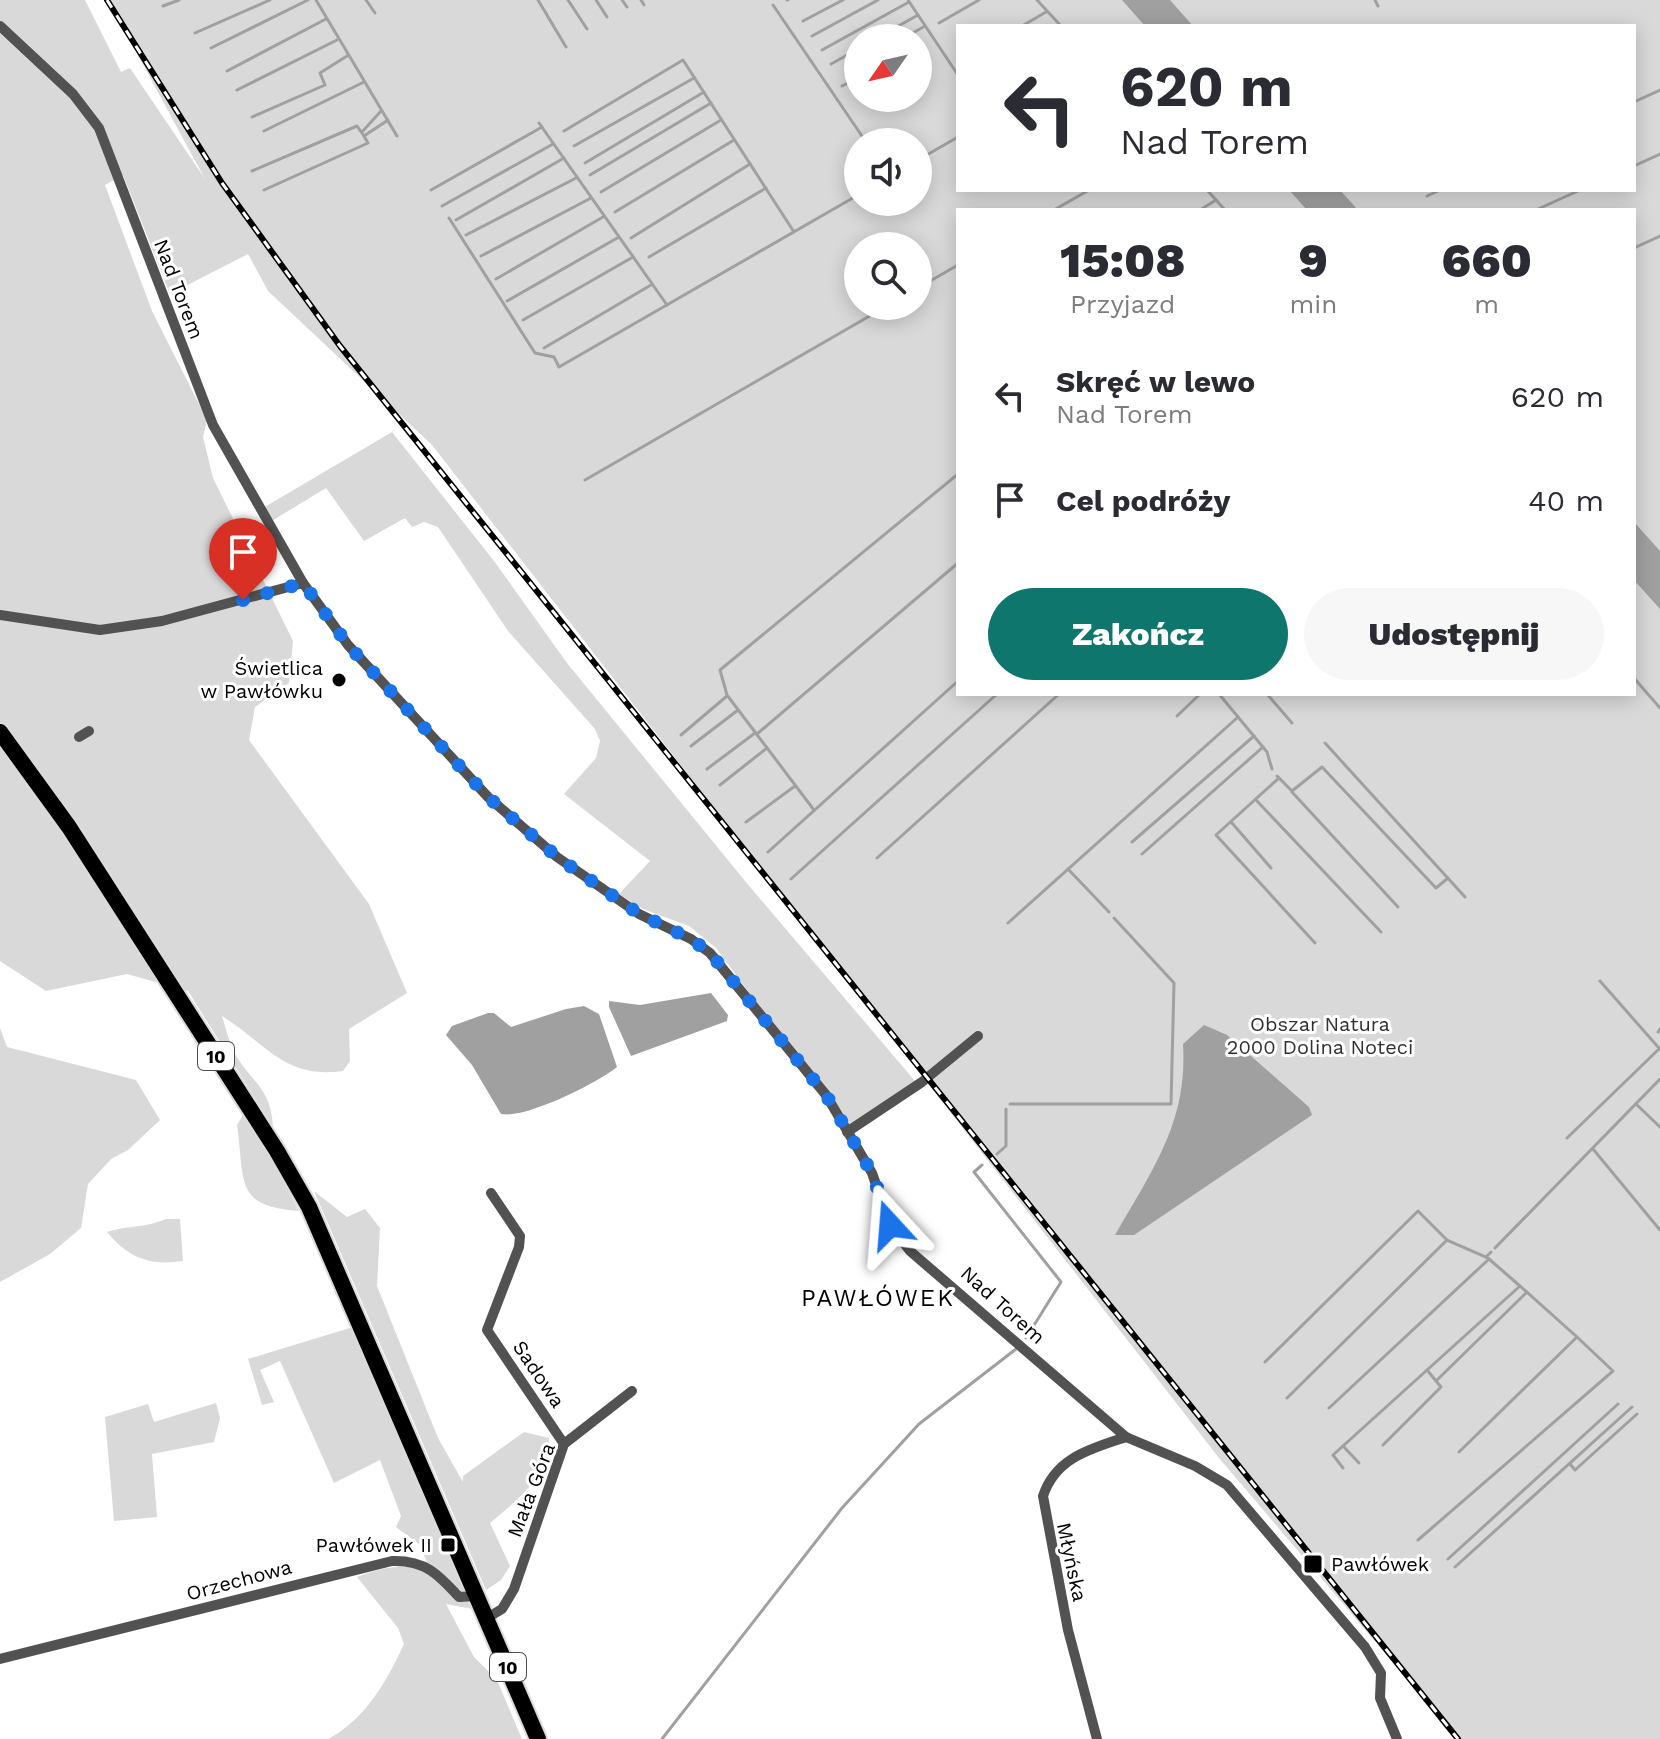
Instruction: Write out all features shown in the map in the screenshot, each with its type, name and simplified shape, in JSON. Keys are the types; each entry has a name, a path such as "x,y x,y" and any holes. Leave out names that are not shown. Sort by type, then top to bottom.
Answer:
{"highway":[{"name":"10","path":"0,732 69,827 277,1151 309,1207 538,1739"}],"street":[{"name":"Nad Torem","path":"0,26 73,94 99,128 199,397 303,583 348,645 488,797 557,857 639,914 691,939 710,953 826,1095 872,1173 898,1239 1126,1437 1195,1466 1227,1485 1365,1647 1383,1682 1380,1698 1397,1739"},
{"path":"0,615 74,628 115,628 162,621 303,583"},
{"path":"79,737 89,731"},
{"path":"847,1132 922,1082 978,1036"},
{"name":"Sadowa","path":"491,1193 520,1236 519,1247 487,1330 564,1444"},
{"name":"Mała Góra","path":"487,1618 502,1609 514,1589 564,1444 632,1391"},
{"name":"Młyńska","path":"1097,1739 1068,1630 1043,1496 1048,1482 1067,1461 1126,1437"},
{"name":"Orzechowa","path":"0,1659 392,1561 413,1560 430,1566 459,1597 476,1596"}],"green space":[{"name":"Obszar Natura 2000 Dolina Noteci","path":"0,0 85,0 121,72 130,68 205,179 108,0 1660,0 1660,1739 1458,1739 1219,1458 432,445 268,291 248,254 170,294 123,175 105,185 152,311 207,420 203,437 213,478 293,641 289,683 255,707 249,740 369,904 407,993 349,1029 350,1061 343,1071 306,1070 291,1064 222,1016 235,1054 265,1094 273,1127 188,991 127,974 46,991 0,961"},
{"path":"392,432 494,561 567,663 750,887 915,1081 848,1126 716,948 689,926 643,909 619,894 650,861 564,794 596,758 600,741 595,729 508,631 438,527 424,522 412,527 405,518 364,541 326,488 270,522 263,508"},
{"path":"0,1028 7,1047 136,1080 160,1120 128,1150 111,1159 88,1184 81,1228 50,1254 0,1282"},
{"path":"243,1115 268,1152 299,1211 263,1204 247,1188 237,1125"},
{"path":"314,1191 347,1217 365,1209 380,1228 377,1286 438,1438 463,1482 463,1476 524,1432 549,1438 538,1476 490,1523 510,1566 501,1580 486,1590"},
{"path":"166,1219 180,1219 183,1261 160,1262 140,1258 123,1248 107,1232 152,1224"},
{"path":"353,1327 473,1609 446,1604 474,1657 497,1680 522,1739 328,1739 353,1721 374,1698 404,1644 398,1628 357,1577 394,1567 431,1571 419,1544 396,1527 401,1516 380,1460 334,1483 280,1361 260,1370 274,1402 262,1405 248,1359"},
{"path":"216,1403 220,1418 214,1442 152,1454 157,1517 114,1521 105,1417 148,1404 154,1422"}],"shaded area":[{"path":"1122,0 1170,0 1191,24 1143,24"},
{"path":"1291,192 1342,192 1356,208 1305,208"},
{"path":"1636,524 1660,551 1660,609 1636,582"},
{"path":"711,993 728,1015 727,1021 631,1056 609,1007 609,1001 640,1005"},
{"path":"584,1006 599,1014 617,1067 594,1082 527,1111 501,1114 472,1065 446,1035 452,1026 488,1013 494,1013 511,1027"},
{"path":"1204,1025 1227,1035 1309,1107 1312,1115 1134,1235 1115,1235 1154,1167 1173,1122 1180,1098 1183,1044"}],"waterway":[{"path":"163,6 179,0"},
{"path":"195,33 270,0"},
{"path":"211,48 308,0"},
{"path":"316,0 397,136"},
{"path":"366,0 375,13"},
{"path":"538,0 566,47"},
{"path":"568,0 587,29"},
{"path":"596,0 607,17"},
{"path":"622,0 627,7"},
{"path":"641,0 644,5"},
{"path":"803,21 843,0"},
{"path":"812,36 878,0"},
{"path":"908,0 956,72"},
{"path":"939,23 979,0"},
{"path":"1037,0 1059,24"},
{"path":"1375,0 1378,6"},
{"path":"822,50 909,2"},
{"path":"773,5 856,128"},
{"path":"1025,24 1046,12"},
{"path":"902,24 918,15"},
{"path":"227,71 326,19"},
{"path":"237,90 337,40"},
{"path":"252,117 325,85 320,73 347,56"},
{"path":"831,64 844,57"},
{"path":"564,131 683,60 794,232"},
{"path":"574,146 694,78"},
{"path":"264,131 364,82"},
{"path":"1636,101 1660,90"},
{"path":"585,163 704,92"},
{"path":"590,175 711,103"},
{"path":"362,132 381,111"},
{"path":"264,190 368,143 364,136 388,120"},
{"path":"601,192 721,120"},
{"path":"539,123 667,305"},
{"path":"252,171 357,126 364,136"},
{"path":"431,190 542,127"},
{"path":"932,152 956,138"},
{"path":"615,212 734,140"},
{"path":"442,206 553,144"},
{"path":"1636,165 1660,154"},
{"path":"456,220 564,158"},
{"path":"631,238 750,164"},
{"path":"466,235 576,178"},
{"path":"649,257 766,188"},
{"path":"1058,208 1086,192"},
{"path":"1209,192 1223,208"},
{"path":"1427,196 1436,192"},
{"path":"1540,208 1576,192"},
{"path":"481,256 591,198"},
{"path":"1203,208 1216,200"},
{"path":"449,218 535,353 554,357 559,367 844,203"},
{"path":"496,279 603,217"},
{"path":"1636,247 1660,236"},
{"path":"507,301 619,237"},
{"path":"523,320 633,257"},
{"path":"932,280 956,266"},
{"path":"544,348 651,285"},
{"path":"585,480 863,320"},
{"path":"814,810 727,695 720,670 956,476"},
{"path":"757,734 956,565"},
{"path":"1636,680 1660,708"},
{"path":"768,852 956,683"},
{"path":"681,735 727,696"},
{"path":"791,879 995,696"},
{"path":"877,858 1057,696"},
{"path":"1177,716 1198,696"},
{"path":"1008,923 1238,717 1221,696"},
{"path":"1269,696 1292,723"},
{"path":"691,746 738,710"},
{"path":"1238,717 1267,752 1272,769"},
{"path":"707,769 755,733"},
{"path":"1132,842 1254,736"},
{"path":"1325,743 1465,897"},
{"path":"1142,854 1263,747"},
{"path":"720,785 767,748"},
{"path":"1277,776 1292,791 1322,767 1436,888 1448,878"},
{"path":"1279,778 1216,835 1315,943"},
{"path":"746,822 795,786"},
{"path":"1292,792 1398,907"},
{"path":"1257,801 1381,932"},
{"path":"1232,823 1271,868"},
{"path":"1068,869 1109,912"},
{"path":"1010,1104 1171,1104 1174,983 1114,918"},
{"path":"1600,981 1658,1047"},
{"path":"1567,1138 1660,1048"},
{"path":"1495,1248 1660,1079"},
{"path":"1637,1105 1660,1127"},
{"path":"997,1154 1006,1146 1006,1109"},
{"path":"1593,1149 1660,1230"},
{"path":"982,1165 974,1172 1061,1282 1026,1338"},
{"path":"1265,1362 1418,1211 1447,1240"},
{"path":"1287,1398 1447,1240 1486,1257"},
{"path":"1329,1408 1489,1259 1486,1257 1491,1252"},
{"path":"1343,1468 1333,1455 1520,1286 1489,1259"},
{"path":"1459,1452 1577,1337 1520,1286"},
{"path":"1436,1381 1527,1292"},
{"path":"1418,1540 1613,1371 1577,1337"},
{"path":"662,1739 842,1508 919,1424 1016,1349"},
{"path":"1383,1445 1441,1387 1427,1370"},
{"path":"1448,1559 1618,1404"},
{"path":"1455,1567 1632,1407"},
{"path":"1570,1464 1575,1470 1637,1414"},
{"path":"1343,1446 1359,1463"}],"railway":[{"path":"107,0 222,183 340,346 1458,1739"}],"place":[{"name":"Świetlica w Pawłówku","path":"339,680"},
{"name":"Pawłówek II","path":"448,1545"},
{"name":"Pawłówek","path":"1313,1564"}],"district":[{"name":"PAWŁÓWEK","path":"878,1298"}],"route":[{"path":"243,600 303,583 348,645 488,797 557,857 639,914 703,946 826,1095 872,1173 890,1225"}]}
